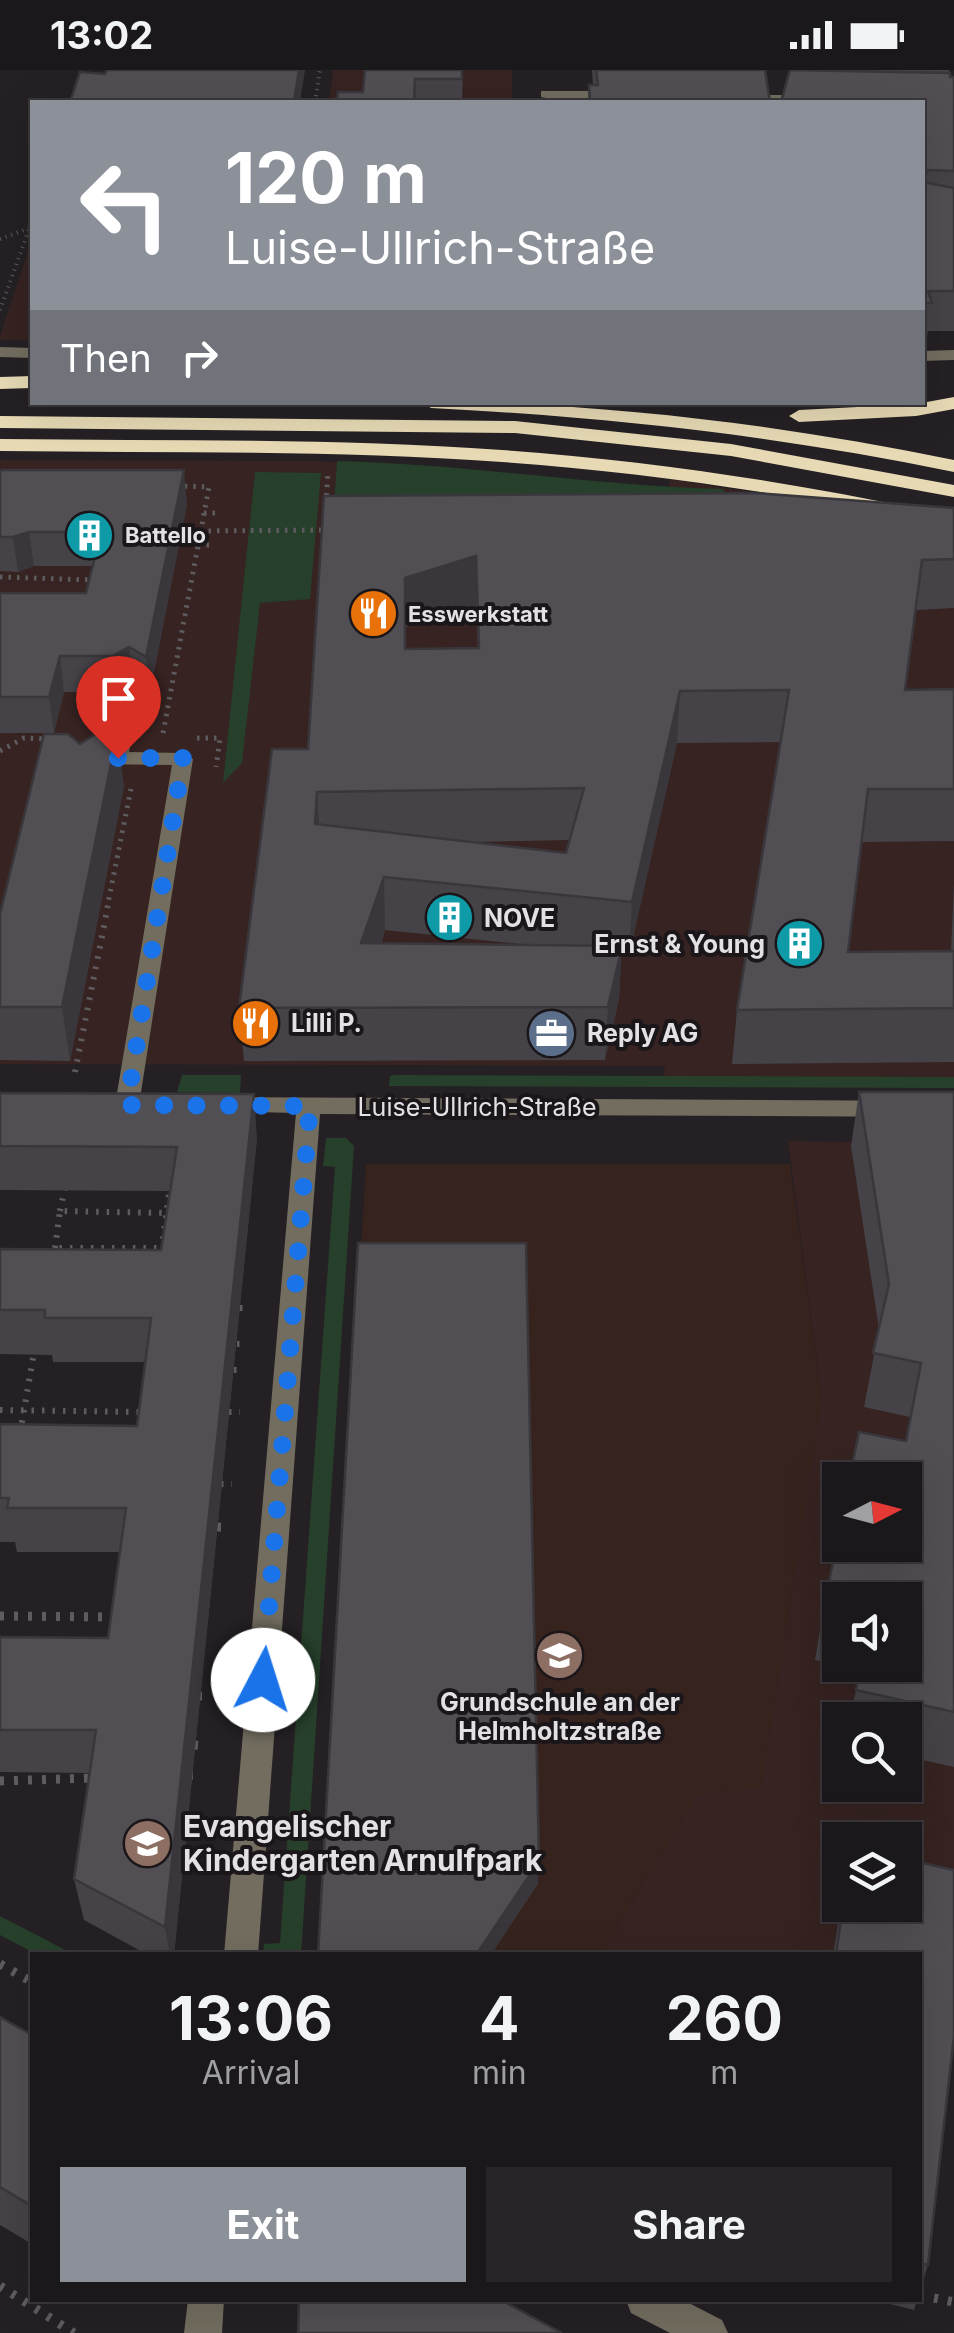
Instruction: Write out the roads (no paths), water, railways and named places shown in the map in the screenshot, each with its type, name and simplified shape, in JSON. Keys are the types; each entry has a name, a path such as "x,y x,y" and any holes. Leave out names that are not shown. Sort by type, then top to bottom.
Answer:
{"highway":[{"path":"0,384 30,382"},
{"path":"0,400 30,401"},
{"path":"799,416 896,412 954,403"},
{"path":"479,405 608,413 741,428 954,466"},
{"path":"719,405 954,446"},
{"path":"0,422 516,427 730,450 954,492"},
{"path":"0,445 341,448 516,458 694,476 825,495 954,523"}],"street":[{"path":"546,93 635,95"},
{"path":"712,97 826,100"},
{"path":"0,352 30,353"},
{"path":"925,356 954,355"},
{"path":"89,786 131,692"},
{"path":"102,753 161,748 183,758 127,1105"},
{"name":"Luise-Ullrich-Straße","path":"200,1105 954,1109"},
{"path":"241,1952 310,1106"},
{"path":"203,2333 206,2302"},
{"path":"648,2302 709,2333"}],"place":[{"name":"Battello","path":"90,535"},
{"name":"Esswerkstatt","path":"373,614"},
{"name":"NOVE","path":"449,918"},
{"name":"Ernst & Young","path":"800,944"},
{"name":"Lilli P.","path":"256,1023"},
{"name":"Reply AG","path":"552,1033"},
{"name":"Grundschule an der Helmholtzstraße","path":"560,1656"},
{"name":"Evangelischer Kindergarten Arnulfpark","path":"148,1844"}]}
